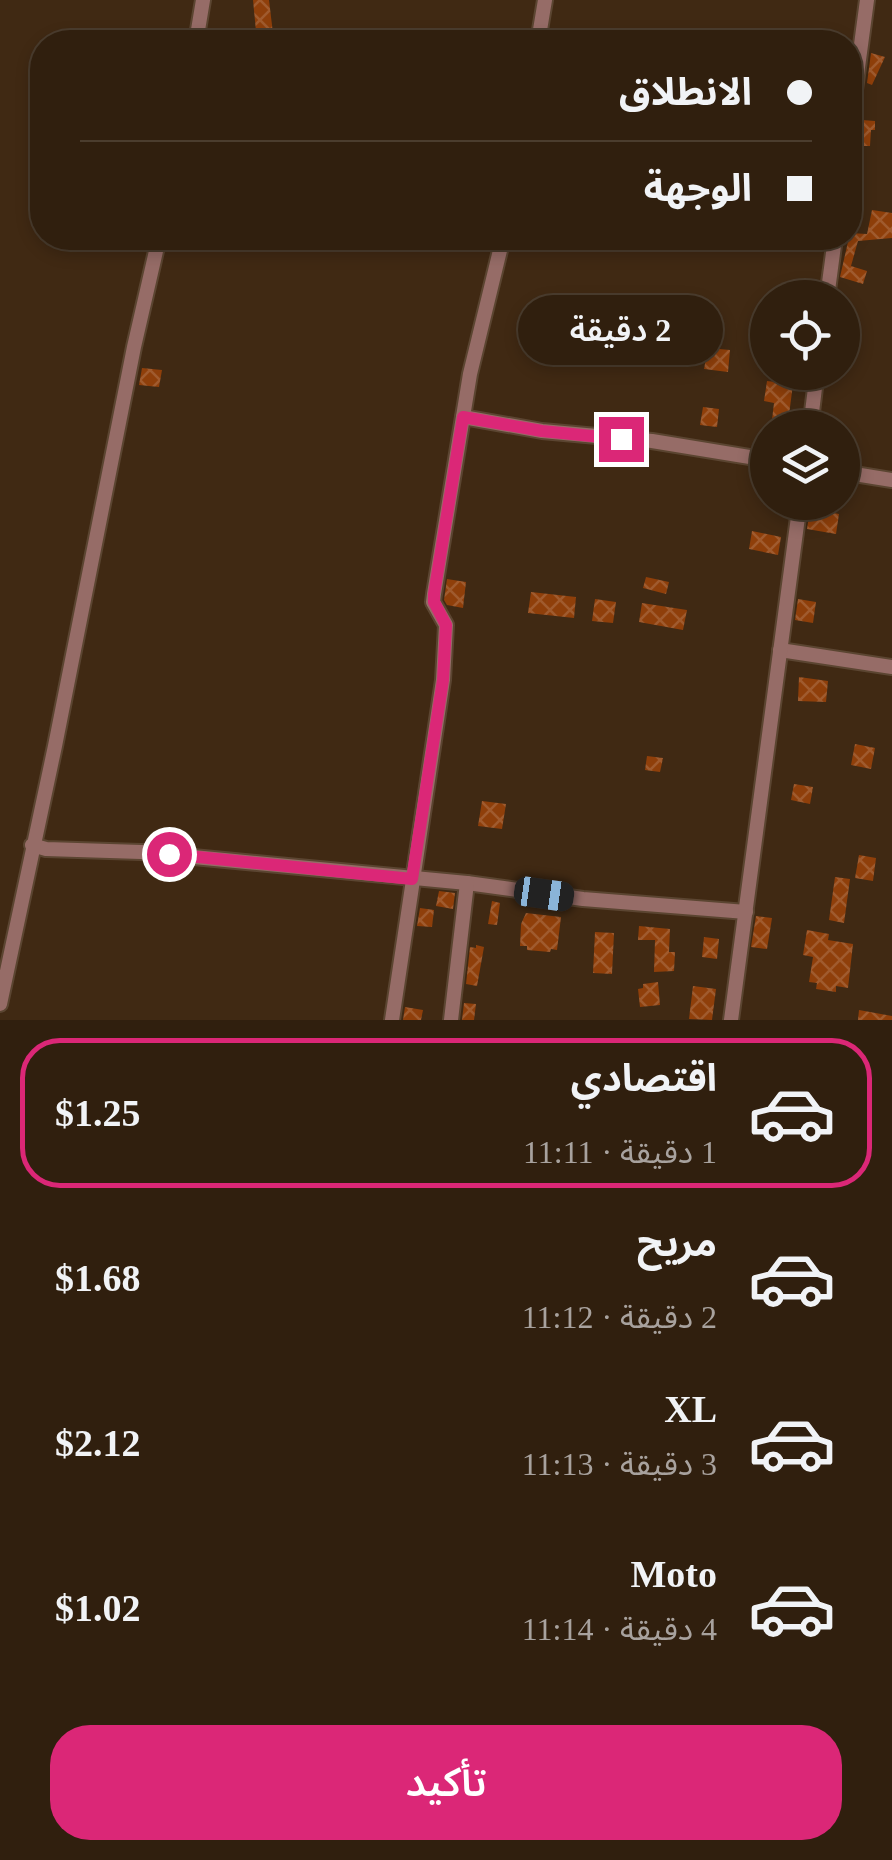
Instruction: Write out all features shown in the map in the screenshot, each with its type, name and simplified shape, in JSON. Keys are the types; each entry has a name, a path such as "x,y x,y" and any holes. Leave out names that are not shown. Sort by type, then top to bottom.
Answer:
{"street":[{"path":"198,30 203,0"},
{"path":"540,30 545,0"},
{"path":"862,37 867,0"},
{"path":"0,1004 157,250"},
{"path":"392,1020 443,680 446,625 434,594 463,417 499,250"},
{"path":"829,280 833,250"},
{"path":"463,417 750,457"},
{"path":"860,475 892,480"},
{"path":"731,1020 798,520"},
{"path":"780,650 892,667"},
{"path":"32,845 467,884 583,900 746,912"},
{"path":"451,1020 467,884"}],"building":[{"path":"253,0 269,0 273,30 256,30"},
{"path":"871,53 885,57 872,85 867,83"},
{"path":"862,120 875,121 870,146 862,146"},
{"path":"872,210 892,213 892,238 862,241 862,234 867,234"},
{"path":"846,250 855,250 851,266 867,271 863,284 840,277"},
{"path":"683,306 707,309 704,333 680,330"},
{"path":"708,348 730,350 728,372 704,369"},
{"path":"142,368 162,370 159,387 139,385"},
{"path":"766,390 792,390 790,410 773,410 774,403 764,401"},
{"path":"703,407 719,409 717,427 700,425"},
{"path":"808,520 838,520 836,534 807,529"},
{"path":"752,531 781,537 778,555 749,549"},
{"path":"646,577 669,582 666,594 643,588"},
{"path":"447,579 466,582 463,608 447,605 444,600"},
{"path":"531,592 576,597 574,618 528,613"},
{"path":"595,599 616,602 613,623 592,621"},
{"path":"798,599 816,602 813,623 795,620"},
{"path":"642,603 687,610 683,630 639,622"},
{"path":"799,677 828,681 826,702 798,701"},
{"path":"855,744 875,748 871,769 851,765"},
{"path":"647,756 663,758 660,772 645,770"},
{"path":"794,784 813,787 810,804 791,800"},
{"path":"482,801 506,804 502,829 478,826"},
{"path":"859,855 876,858 873,881 855,878"},
{"path":"835,877 850,879 844,923 829,920"},
{"path":"439,891 455,893 453,909 436,906"},
{"path":"492,901 500,903 497,925 488,924"},
{"path":"420,908 434,910 432,927 417,926"},
{"path":"526,913 561,917 557,950 527,950 527,946 520,946"},
{"path":"756,916 772,918 767,949 751,947"},
{"path":"639,926 670,929 669,952 675,952 674,971 654,972 655,940 638,940"},
{"path":"807,930 829,934 828,940 853,944 848,988 836,986 836,992 816,989 817,983 809,982 813,957 803,955"},
{"path":"595,932 614,933 612,974 593,973"},
{"path":"704,937 719,939 717,959 702,957"},
{"path":"470,947 484,947 477,986 466,984"},
{"path":"658,982 660,1005 640,1007 638,989 643,984"},
{"path":"693,986 716,989 712,1020 689,1019"},
{"path":"464,1003 476,1004 474,1020 462,1020"},
{"path":"405,1007 423,1010 421,1020 403,1020"},
{"path":"859,1010 892,1016 892,1020 858,1020"}],"route":[{"path":"169,854 412,879 443,680 446,625 437,611 434,594 463,417 591,438 621,439"}]}
